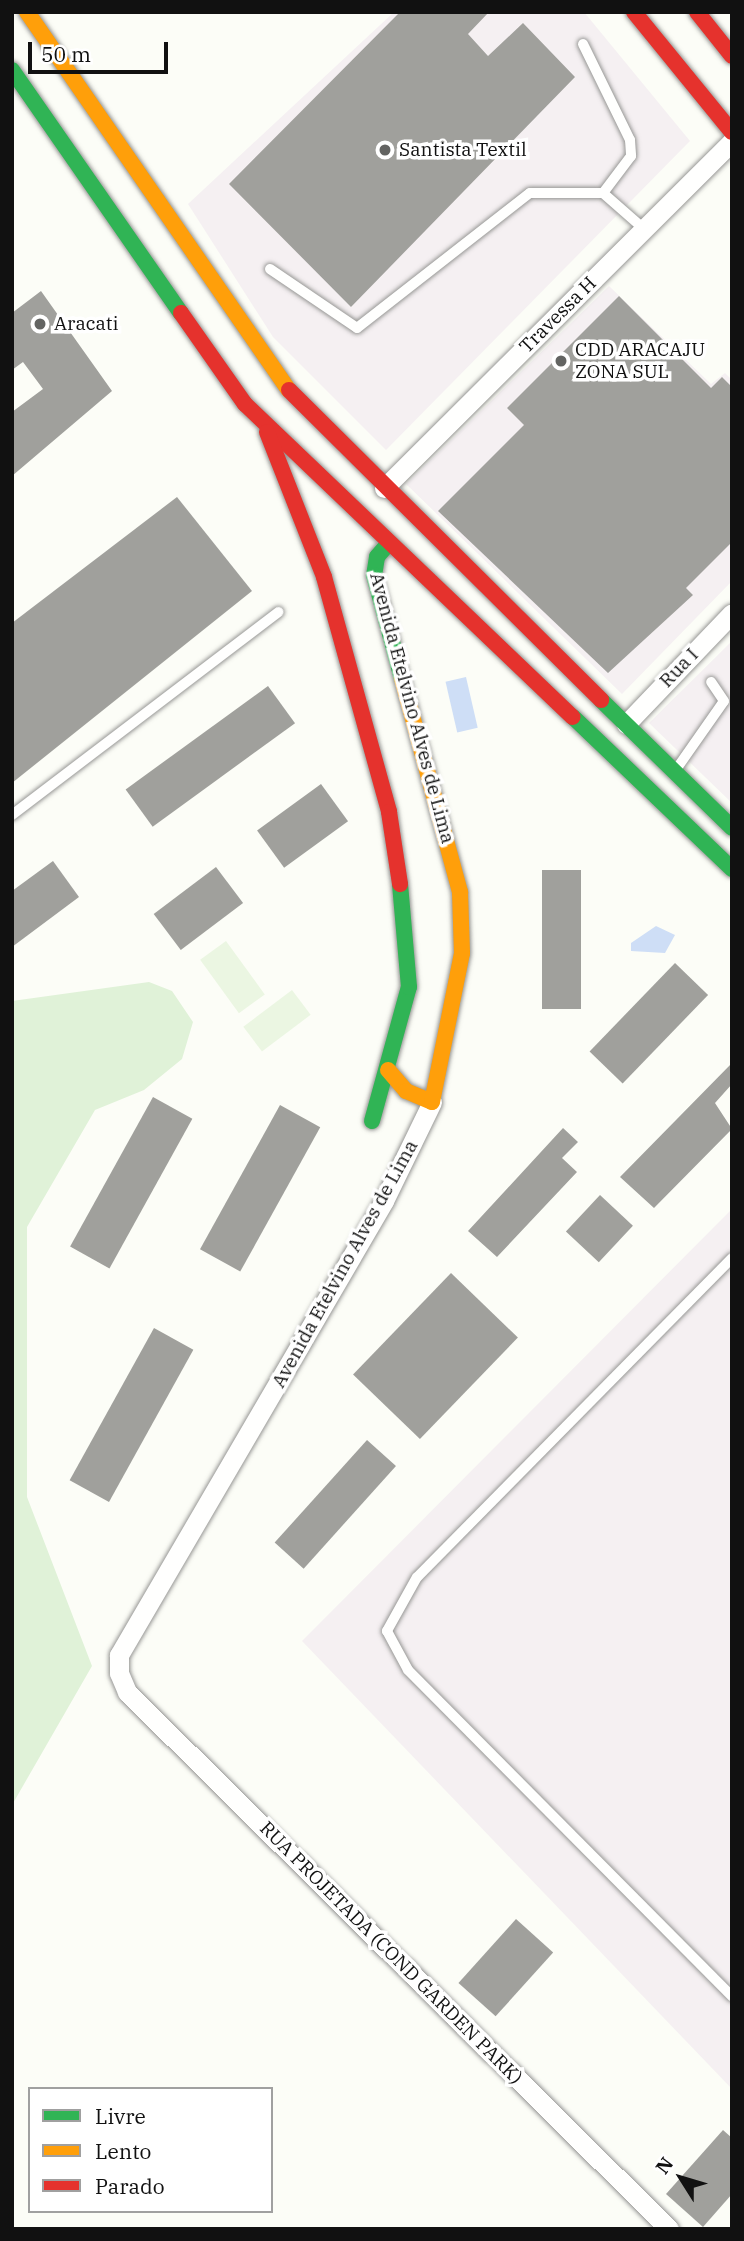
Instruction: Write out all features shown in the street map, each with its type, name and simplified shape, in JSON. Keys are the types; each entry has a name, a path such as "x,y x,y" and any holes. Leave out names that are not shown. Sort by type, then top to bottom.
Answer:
{"main road":[{"path":"27,12 259,354 384,488 732,828"},
{"path":"634,12 732,132"},
{"path":"697,12 732,56"},
{"name":"Avenida Etelvino Alves de Lima","path":"12,70 216,370 265,426 732,869"},
{"name":"Avenida Etelvino Alves de Lima","path":"265,426 324,577 389,812 409,955 409,987 372,1121"},
{"name":"Avenida Etelvino Alves de Lima","path":"389,543 377,557 373,575 460,892 457,1002 432,1102"},
{"path":"388,1070 406,1091 432,1102"}],"street":[{"name":"Travessa H","path":"384,488 732,141"},
{"name":"Rua I","path":"626,724 732,613"},
{"name":"Avenida Etelvino Alves de Lima","path":"120,1673 119,1655 384,1201 432,1102"},
{"name":"RUA PROJETADA (COND GARDEN PARK)","path":"120,1673 127,1692 669,2229"}],"lane":[{"path":"583,44 630,140 631,156 603,193"},
{"path":"270,270 357,328 367,326 530,193 603,193 644,229"},
{"path":"12,815 278,612"},
{"path":"675,772 724,701 711,682"},
{"path":"732,1258 417,1577 387,1631 408,1670 732,1996"}],"shaded area":[{"path":"394,12 584,12 690,141 386,450 273,337 188,204"},
{"path":"609,286 711,384 725,373 732,380 732,581 622,694 406,484"},
{"path":"732,641 732,803 649,723"},
{"path":"732,1209 732,2089 302,1641"}],"green space":[{"path":"226,941 265,994 239,1013 200,960"},
{"path":"149,982 172,991 193,1022 182,1059 144,1090 95,1110 27,1227 27,1497 92,1666 12,1805 12,1001"},
{"path":"292,990 311,1015 262,1051 243,1027"}],"water":[{"path":"466,677 478,728 457,732 446,682"},
{"path":"656,926 675,935 665,953 631,951 631,943"}],"building":[{"name":"Santista Textil","path":"400,12 489,12 468,34 488,56 523,23 575,77 351,307 229,184"},
{"path":"41,291 112,391 12,476 12,412 43,389 23,362 12,370 12,313"},
{"path":"619,296 711,388 722,377 732,387 732,542 686,588 693,595 608,673 438,511 524,425 507,408"},
{"path":"177,497 252,591 12,783 12,623"},
{"path":"268,686 295,723 153,827 126,789"},
{"path":"321,784 348,821 284,868 257,830"},
{"path":"53,861 79,897 12,947 12,891"},
{"path":"216,867 243,903 181,950 154,914"},
{"path":"542,870 581,870 581,1009 542,1009"},
{"path":"675,963 708,995 623,1083 590,1051"},
{"path":"732,1063 732,1084 715,1103 732,1129 654,1208 620,1177"},
{"path":"153,1097 192,1119 109,1268 70,1247"},
{"path":"280,1105 320,1127 240,1272 200,1249"},
{"path":"563,1128 578,1142 562,1158 577,1172 497,1257 468,1231"},
{"path":"600,1195 633,1226 599,1262 566,1232"},
{"path":"451,1273 518,1338 420,1439 353,1374"},
{"path":"154,1328 193,1350 109,1502 70,1480"},
{"path":"367,1440 396,1466 304,1569 275,1543"},
{"path":"516,1919 553,1952 496,2016 458,1983"},
{"path":"723,2130 732,2138 732,2194 703,2227 666,2194"}],"traffic: fast":[{"path":"12,70 181,313"},
{"path":"389,543 377,557 374,575 402,679"},
{"path":"601,700 732,828"},
{"path":"573,717 732,869"},
{"path":"372,1121 409,987 400,884"}],"traffic: slow":[{"path":"27,12 289,390"},
{"path":"388,1070 406,1091 432,1102 462,953 460,892 402,679"}],"traffic: jam":[{"path":"634,12 732,132"},
{"path":"697,12 732,56"},
{"path":"181,313 245,404 573,717"},
{"path":"289,390 601,700"},
{"path":"267,432 324,577 389,812 400,884"}],"place":[{"name":"Santista Textil","path":"385,150"},
{"name":"Aracati","path":"40,324"},
{"name":"CDD ARACAJU ZONA SUL","path":"561,361"}]}
